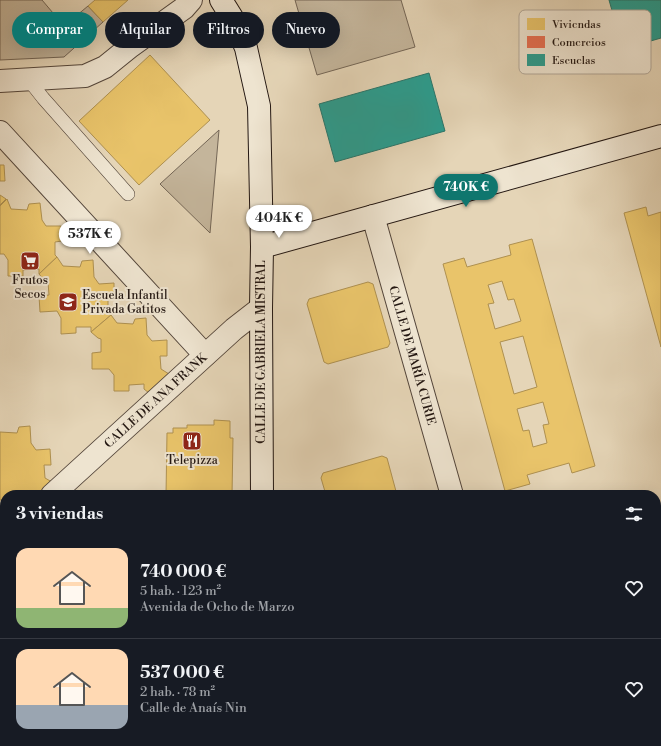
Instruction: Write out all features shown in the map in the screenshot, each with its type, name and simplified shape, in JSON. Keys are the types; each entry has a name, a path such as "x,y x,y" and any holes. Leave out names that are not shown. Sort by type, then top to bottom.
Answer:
{"street":[{"path":"0,81 85,76 105,67 131,46 184,8 191,0"},
{"name":"CALLE DE GABRIELA MISTRAL","path":"221,0 236,24 246,48 259,106 262,247 262,490"},
{"path":"0,132 205,355"},
{"path":"262,247 661,136"},
{"name":"CALLE DE MARÍA CURIE","path":"373,216 451,490"},
{"name":"CALLE DE ANA FRANK","path":"57,490 234,329 261,308"}],"lane":[{"path":"28,79 128,194"}],"shaded area":[{"path":"0,0 42,0 52,12 12,12 12,48 74,48 64,57 0,60"},
{"path":"295,0 401,0 415,47 317,75 309,48 340,48 340,12 299,12"},
{"path":"88,6 94,12 81,12"},
{"path":"97,16 103,22 97,27"},
{"path":"219,130 210,233 160,184"}],"building: Viviendas":[{"path":"95,0 128,0 114,12 105,12 105,20 103,22 97,16 97,12 94,12 88,6"},
{"path":"150,55 210,120 139,185 79,121"},
{"path":"0,165 4,165 5,181 0,181"},
{"path":"0,195 6,199 0,205"},
{"path":"7,199 11,209 27,210 29,204 40,203 42,220 46,226 61,226 62,241 55,242 55,255 57,257 39,274 39,269 23,270 23,276 8,276 8,260 4,254 0,254 0,206"},
{"path":"646,207 648,216 661,212 661,347 624,213"},
{"path":"532,239 595,466 572,473 569,463 527,475 530,484 505,490 443,264 464,258 467,267 511,255 509,245","holes":["502,281 508,300 514,299 521,321 495,329 488,304 494,303 488,285","523,336 537,387 514,394 500,342","543,402 549,424 543,425 547,443 533,447 529,430 523,431 517,409"]},
{"path":"57,257 63,266 80,267 82,261 93,260 94,277 99,284 114,283 114,299 108,299 108,312 111,315 91,332 91,327 76,327 76,333 61,334 61,318 57,311 40,312 39,296 49,295 48,282 45,281 39,274"},
{"path":"368,282 373,284 390,343 388,347 328,364 324,362 307,304 309,299"},
{"path":"111,315 117,323 133,324 135,319 146,318 147,335 152,341 167,340 167,356 160,356 161,369 169,374 149,393 144,389 144,384 129,385 129,391 114,391 114,375 109,369 92,369 92,353 101,352 101,339 91,332"},
{"path":"214,420 230,421 230,438 233,438 232,490 166,490 167,433 173,433 173,428 187,428 187,425 214,425"},
{"path":"30,426 31,443 36,450 50,449 51,465 44,465 45,478 52,482 44,490 0,490 0,432 17,433 19,427"},
{"path":"382,456 387,458 396,490 325,490 321,478 323,473"}],"building: Escuelas":[{"path":"609,0 661,0 661,38 651,41 651,10 612,10"},
{"path":"429,73 445,131 335,162 319,104"}],"place":[{"name":"Frutos Secos","path":"30,261"},
{"name":"Escuela Infantil Privada Gatitos","path":"68,302"},
{"name":"Telepizza","path":"192,441"}]}
